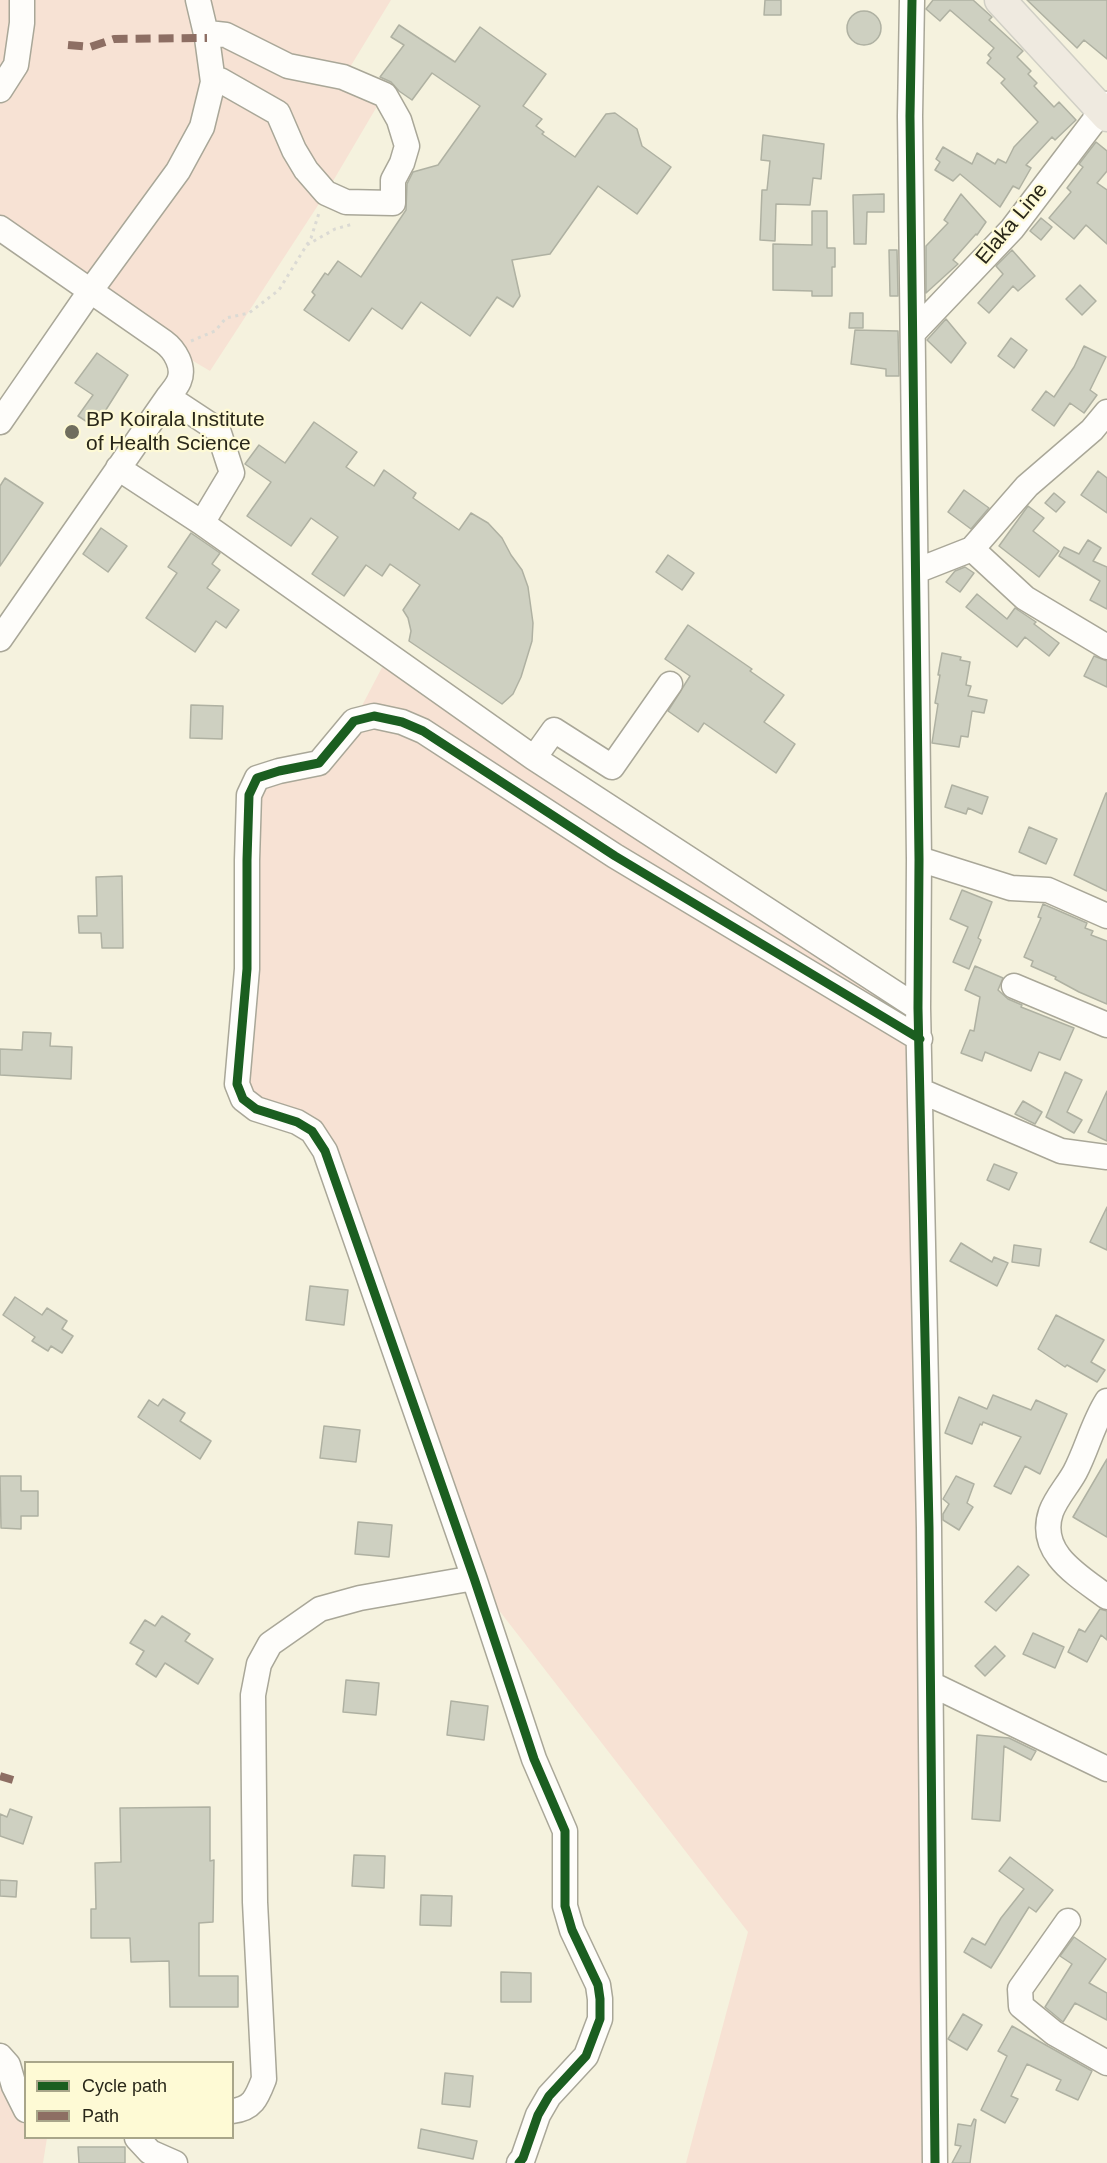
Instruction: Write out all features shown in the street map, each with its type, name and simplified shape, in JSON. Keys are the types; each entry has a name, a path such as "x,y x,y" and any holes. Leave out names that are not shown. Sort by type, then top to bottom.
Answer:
{"main road":[{"path":"1000,0 1105,110"}],"street":[{"path":"0,90 16,65 22,23 22,0"},
{"path":"0,422 91,290 178,171 202,127 213,82 207,38 198,0"},
{"path":"912,0 910,116 920,859 918,1008 931,1684 935,2163"},
{"path":"207,38 208,33 225,35 288,66 344,77 385,95 399,120 407,146 402,163 393,180 393,202 346,202 326,193 306,170 294,150 278,113 220,80 213,82"},
{"name":"Elaka Line","path":"914,332 1012,228 1105,110"},
{"path":"0,228 173,349 181,373 168,397 0,639"},
{"path":"168,397 218,430 232,473 202,523"},
{"path":"916,571 972,549 1027,486 1092,430 1107,412"},
{"path":"118,468 202,523 534,758 918,1008"},
{"path":"972,549 1025,598 1107,647"},
{"path":"534,758 554,730 612,767 670,684"},
{"path":"519,2163 523,2158 538,2115 549,2096 586,2056 600,2019 598,1985 572,1930 565,1906 565,1831 534,1759 474,1578 325,1151 312,1131 305,1126 256,1109 243,1099 237,1084 247,969 249,795 257,778 279,771 319,764 354,721 374,716 402,722 423,731 615,856 920,1039"},
{"path":"920,859 1011,888 1048,890 1107,916"},
{"path":"1014,986 1107,1025"},
{"path":"921,1092 1061,1151 1107,1157"},
{"path":"1107,1401 1076,1471 1051,1511 1047,1532 1052,1549 1073,1571 1107,1597"},
{"path":"234,2111 244,2110 257,2098 264,2079 255,1890 253,1695 259,1664 270,1644 320,1609 360,1598 474,1578"},
{"path":"931,1684 1107,1769"},
{"path":"1068,1922 1020,1989 1021,2006 1054,2033 1107,2063"},
{"path":"0,2056 8,2065 14,2086 24,2106"},
{"path":"138,2139 150,2152 175,2163"}],"path":[{"path":"173,349 215,331 226,318 249,312 279,290 311,238 326,193"},
{"path":"306,246 335,229 356,223"}],"shaded area":[{"path":"0,0 391,0 344,77 379,103 326,193 210,371 173,349 0,228"},
{"path":"388,656 918,1008 935,2163 686,2163 748,1932 474,1578 325,1151 243,1099 257,778 319,763 354,721"},
{"path":"0,2056 24,2108 24,2139 47,2139 43,2163 0,2163"}],"building":[{"path":"765,0 781,0 781,15 764,15"},
{"path":"933,0 973,0 992,17 989,20 1023,51 1017,57 1031,71 1028,74 1037,83 1034,86 1054,107 1059,102 1076,120 1055,140 1052,137 1026,165 1031,168 1019,189 1013,186 1000,207 960,174 953,181 935,170 940,162 936,159 943,147 972,164 977,153 995,164 998,159 1006,163 1014,147 1038,122 1001,83 1005,79 987,63 991,58 988,55 994,48 950,10 940,21 926,9"},
{"path":"1027,0 1107,0 1107,59 1084,40 1077,48"},
{"path":"864,11 876,16 881,28 876,40 864,45 852,40 847,28 852,16"},
{"path":"399,25 455,62 480,27 546,74 523,106 542,119 536,126 544,132 542,134 575,157 606,114 615,113 637,129 642,146 671,167 637,214 598,186 550,254 512,260 520,296 513,307 497,297 470,336 421,302 402,329 372,308 349,341 304,310 315,295 312,292 325,273 328,275 338,261 361,277 406,210 407,184 413,172 438,165 480,106 432,73 412,100 391,82 380,77 404,45 391,37"},
{"path":"763,135 824,144 821,179 813,178 810,205 776,204 775,241 760,240 762,190 767,190 770,161 761,160"},
{"path":"1096,142 1107,151 1107,171 1097,183 1107,190 1107,244 1086,225 1074,239 1049,218 1071,192 1067,188 1083,167 1079,164"},
{"path":"884,194 884,212 867,212 866,244 854,244 853,195"},
{"path":"961,194 986,222 953,260 958,264 926,293 926,246 948,223 944,220"},
{"path":"812,211 827,211 827,248 835,248 835,267 832,267 832,296 812,296 812,291 773,290 773,244 812,245"},
{"path":"1041,218 1052,227 1041,240 1030,231"},
{"path":"889,250 897,250 898,296 890,296"},
{"path":"1012,250 1035,276 1018,291 1013,286 989,313 978,303 1003,274 996,266"},
{"path":"1080,285 1096,301 1082,315 1066,299"},
{"path":"850,313 863,313 863,328 849,328"},
{"path":"946,319 966,343 951,363 927,340"},
{"path":"855,330 898,331 899,376 886,376 886,369 851,364"},
{"path":"1011,338 1027,350 1014,368 998,356"},
{"path":"1084,346 1106,357 1090,390 1097,395 1084,413 1070,403 1054,426 1032,410 1046,391 1054,397 1074,367"},
{"path":"97,353 128,375 95,427 78,416 93,395 75,383"},
{"path":"314,422 357,452 346,467 374,486 384,470 416,493 413,498 459,530 471,513 488,523 502,538 522,570 528,587 533,623 532,641 521,677 513,694 502,704 409,641 411,631 408,618 403,610 420,585 390,564 382,576 366,565 344,596 312,574 338,537 311,518 291,546 247,516 271,482 245,464 259,445 285,463"},
{"path":"1098,471 1107,478 1107,513 1081,495"},
{"path":"5,478 43,503 0,566 0,486"},
{"path":"964,490 989,508 971,529 948,512"},
{"path":"1054,493 1065,502 1056,512 1045,503"},
{"path":"1028,506 1044,518 1033,531 1059,551 1039,577 999,546"},
{"path":"101,528 127,546 108,572 83,554"},
{"path":"191,533 220,553 212,564 220,570 207,588 239,610 226,628 216,621 195,652 146,618 177,573 168,567"},
{"path":"1088,540 1101,548 1093,561 1107,567 1107,609 1090,600 1100,581 1059,556 1064,547 1079,554"},
{"path":"668,555 694,573 682,590 656,572"},
{"path":"965,567 974,573 960,592 946,582 955,571"},
{"path":"977,594 1007,619 1015,608 1036,622 1034,624 1059,643 1049,656 1025,637 1017,647 966,607"},
{"path":"688,625 752,669 750,671 784,695 764,722 795,744 776,773 704,723 698,732 668,711 690,676 665,659"},
{"path":"942,653 961,657 960,660 970,662 966,685 971,686 968,696 987,700 984,713 972,711 968,737 961,736 959,747 932,743"},
{"path":"1094,656 1107,661 1107,687 1084,676"},
{"path":"191,705 223,706 222,739 190,738"},
{"path":"952,785 988,797 982,814 968,808 966,814 945,807"},
{"path":"1107,793 1107,891 1074,875"},
{"path":"1029,827 1057,839 1046,864 1019,852"},
{"path":"122,876 123,948 102,948 101,933 79,933 78,916 97,916 96,877"},
{"path":"962,890 992,902 978,938 981,940 969,969 953,962 968,927 950,919"},
{"path":"1043,904 1087,923 1085,928 1093,931 1091,935 1107,941 1107,1004 1031,966 1033,961 1024,957 1041,918 1038,917"},
{"path":"975,966 1003,978 998,990 1008,999 1022,1005 1021,1007 1074,1028 1060,1060 1039,1052 1031,1071 985,1052 982,1061 961,1053 970,1030 974,1031 980,997 965,990"},
{"path":"23,1032 51,1033 50,1046 72,1047 71,1079 0,1075 0,1049 22,1050"},
{"path":"1065,1072 1082,1080 1067,1112 1082,1120 1074,1133 1046,1117"},
{"path":"1107,1091 1107,1141 1088,1132"},
{"path":"1023,1101 1042,1112 1035,1124 1015,1114"},
{"path":"994,1164 1017,1173 1009,1190 987,1180"},
{"path":"1107,1207 1107,1250 1090,1242"},
{"path":"961,1243 992,1262 994,1257 1008,1263 997,1286 950,1261"},
{"path":"1014,1245 1041,1249 1039,1266 1012,1262"},
{"path":"310,1286 348,1290 344,1325 306,1320"},
{"path":"15,1297 42,1315 47,1308 67,1321 62,1329 73,1336 62,1353 51,1346 48,1351 32,1341 35,1337 3,1315"},
{"path":"1056,1315 1104,1340 1091,1362 1105,1370 1097,1382 1067,1365 1065,1367 1038,1349"},
{"path":"993,1395 1031,1410 1036,1400 1067,1414 1040,1474 1025,1466 1011,1494 994,1486 1021,1437 983,1422 972,1444 945,1433 959,1397 987,1409"},
{"path":"163,1399 185,1413 180,1421 211,1441 200,1459 138,1417 149,1400 158,1406"},
{"path":"324,1426 360,1430 356,1462 320,1458"},
{"path":"1107,1459 1107,1537 1073,1517"},
{"path":"0,1476 21,1476 21,1491 38,1491 38,1516 21,1516 21,1529 1,1528"},
{"path":"956,1476 974,1484 967,1503 973,1507 959,1530 943,1520 943,1514 949,1504 943,1499"},
{"path":"358,1522 392,1525 389,1557 355,1554"},
{"path":"1018,1566 1029,1575 996,1611 985,1602"},
{"path":"1100,1609 1107,1611 1107,1640 1101,1635 1087,1662 1068,1652 1079,1629 1085,1632"},
{"path":"162,1616 190,1634 185,1641 213,1659 198,1684 165,1663 156,1677 136,1664 144,1651 130,1643 145,1620 155,1626"},
{"path":"1033,1633 1064,1647 1055,1668 1023,1654"},
{"path":"995,1646 1005,1656 985,1676 975,1666"},
{"path":"346,1680 379,1683 376,1715 343,1712"},
{"path":"451,1701 488,1706 484,1740 447,1735"},
{"path":"977,1735 1009,1738 1036,1751 1031,1760 1004,1746 1000,1821 972,1819"},
{"path":"210,1807 210,1861 214,1860 213,1922 199,1923 199,1976 238,1976 238,2007 170,2007 169,1961 131,1962 130,1938 91,1938 91,1909 96,1909 95,1863 121,1862 120,1808"},
{"path":"10,1809 32,1817 23,1844 0,1836 0,1814 7,1817"},
{"path":"354,1855 385,1856 384,1888 352,1886"},
{"path":"1010,1857 1053,1890 1036,1912 1029,1907 991,1968 964,1952 972,1938 985,1945 1001,1918 1024,1889 999,1871"},
{"path":"0,1880 17,1881 16,1897 0,1896"},
{"path":"421,1895 452,1896 451,1926 420,1925"},
{"path":"1074,1937 1106,1959 1089,1983 1107,1993 1107,2020 1075,2003 1063,2022 1045,2007 1072,1964 1060,1956"},
{"path":"501,1972 531,1973 531,2002 501,2002"},
{"path":"963,2014 982,2025 967,2050 948,2039"},
{"path":"1012,2026 1092,2071 1078,2100 1056,2090 1061,2080 1027,2064 1011,2096 1018,2099 1005,2123 981,2110 1007,2056 998,2051"},
{"path":"445,2073 473,2076 470,2107 442,2104"},
{"path":"974,2119 976,2120 970,2163 952,2163 961,2146 955,2145 958,2124 971,2126"},
{"path":"421,2129 477,2141 473,2159 418,2148"},
{"path":"78,2147 125,2147 125,2163 79,2163"}],"marked path":[{"path":"68,45 90,47 114,39 207,38"},
{"path":"0,1776 13,1780"}],"cycle path":[{"path":"912,0 910,116 919,859 918,1008 929,1528 935,2163"},
{"path":"519,2163 523,2158 538,2115 549,2096 586,2056 600,2019 598,1985 572,1930 565,1906 565,1831 534,1759 474,1578 325,1151 312,1131 297,1122 256,1109 243,1099 237,1084 247,969 249,795 257,778 319,763 354,721 374,716 402,722 423,731 615,856 920,1039"}],"place":[{"name":"BP Koirala Institute of Health Science","path":"72,432"}]}
